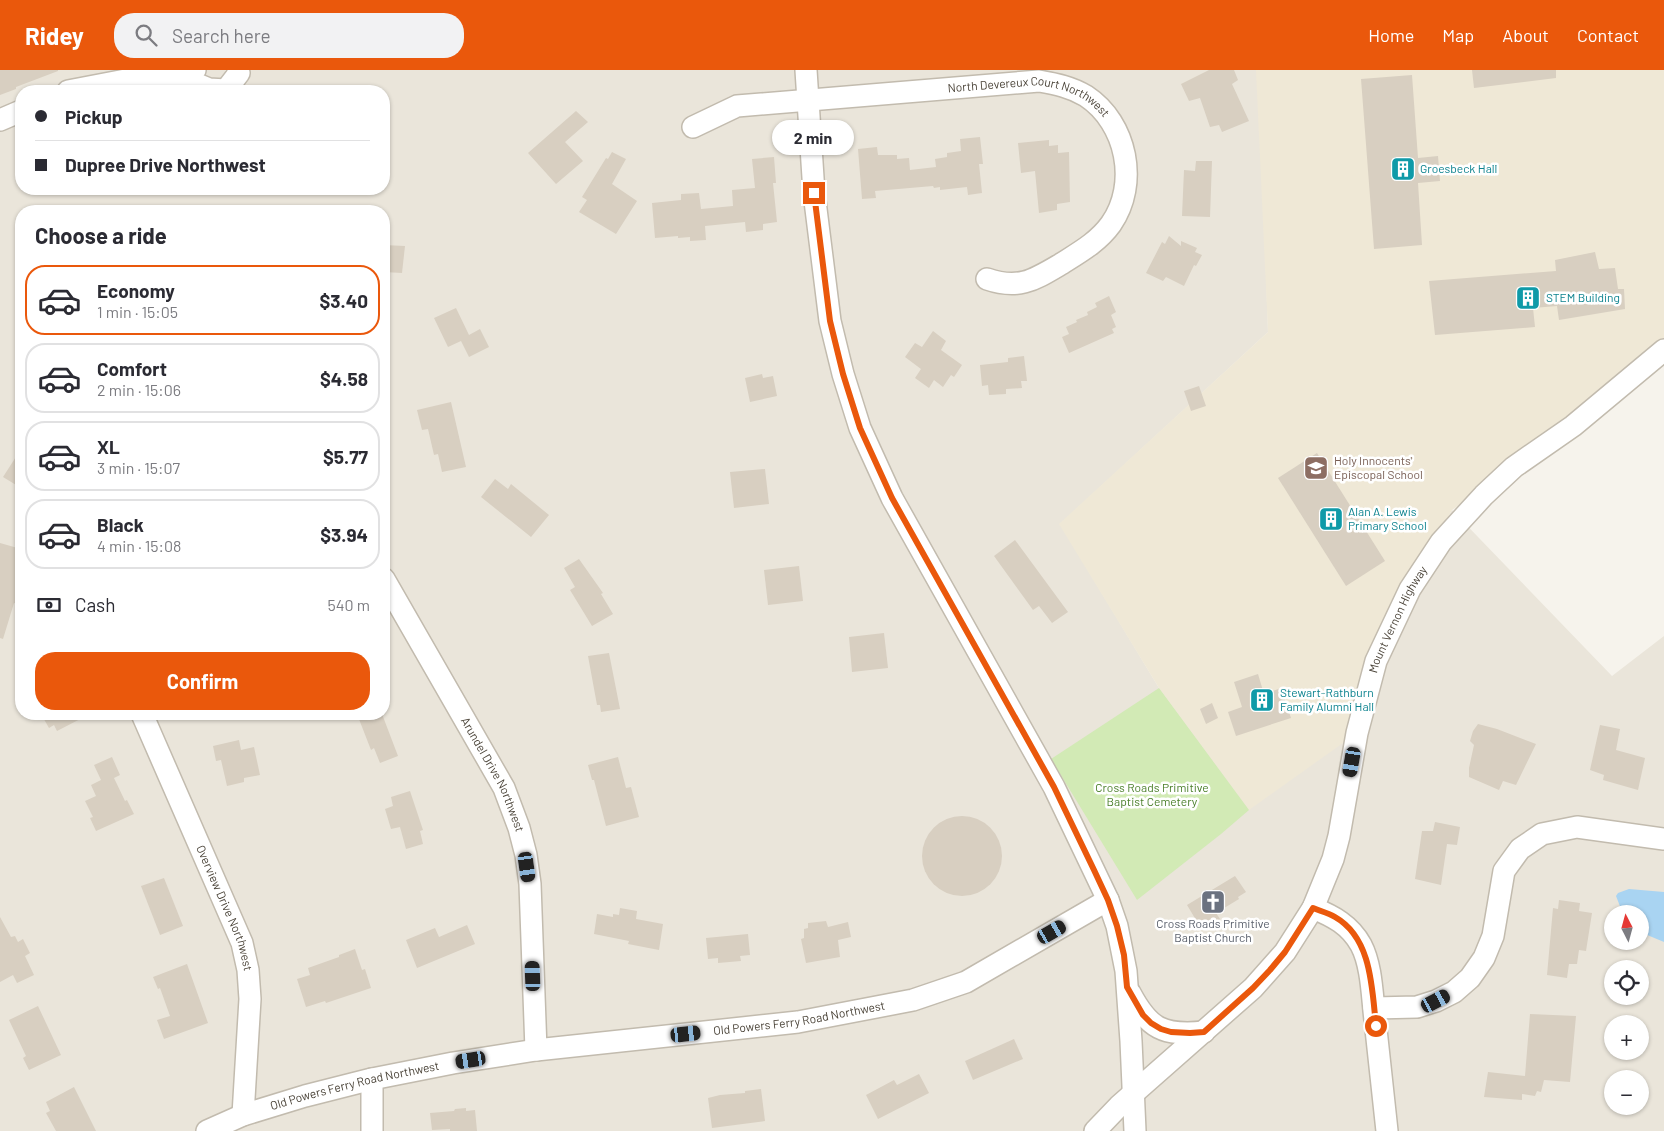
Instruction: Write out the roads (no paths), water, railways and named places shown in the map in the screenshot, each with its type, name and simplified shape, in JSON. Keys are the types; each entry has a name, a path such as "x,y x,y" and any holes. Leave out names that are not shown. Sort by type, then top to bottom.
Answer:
{"street":[{"path":"230,85 239,73 238,70"},
{"path":"806,70 814,193 830,321 843,374 860,428 892,498 1054,787 1108,900 1121,940 1127,987 1135,1131"},
{"path":"100,85 131,79 188,73 204,85"},
{"name":"North Devereux Court Northwest","path":"693,127 737,106 1039,81 1058,84 1087,97 1110,120 1118,133 1126,164 1124,196 1112,222 1103,235 1091,245 1035,279 1011,284 987,279"},
{"path":"0,120 15,114"},
{"name":"Mount Vernon Highway","path":"1204,1032 1270,970 1285,952 1313,908 1333,858 1339,836 1357,733 1376,661 1410,589 1441,542 1484,495 1514,467 1573,426 1664,350"},
{"name":"Arundel Drive Northwest","path":"390,588 504,788 519,828 526,855 530,884 536,1050"},
{"name":"Overview Drive Northwest","path":"145,720 242,943 248,970 250,998 243,1115"},
{"path":"1374,1008 1417,1007 1436,1001 1454,992 1470,978 1484,958 1493,936 1504,871 1520,849 1542,834 1577,827 1664,839"},
{"name":"Old Powers Ferry Road Northwest","path":"207,1131 243,1115 305,1096 372,1079 453,1062 536,1050 798,1022 913,1000 966,982 1108,900"},
{"path":"1313,908 1335,917 1345,924 1361,945 1367,963 1374,1008 1387,1131"},
{"path":"1127,987 1143,1015 1161,1029 1180,1033 1204,1032"},
{"path":"1095,1131 1133,1094 1204,1032"},
{"path":"372,1079 372,1131"}],"water":[{"path":"1629,889 1664,892 1664,942 1649,936 1649,905 1620,905 1616,896 1618,893"}],"place":[{"name":"Groesbeck Hall","path":"1403,169"},
{"name":"STEM Building","path":"1528,298"},
{"name":"Holy Innocents' Episcopal School","path":"1316,468"},
{"name":"Alan A. Lewis Primary School","path":"1331,519"},
{"name":"Stewart-Rathburn Family Alumni Hall","path":"1262,700"},
{"name":"Cross Roads Primitive Baptist Church","path":"1213,902"}],"park label":[{"name":"Cross Roads Primitive Baptist Cemetery","path":"1152,795"}]}
